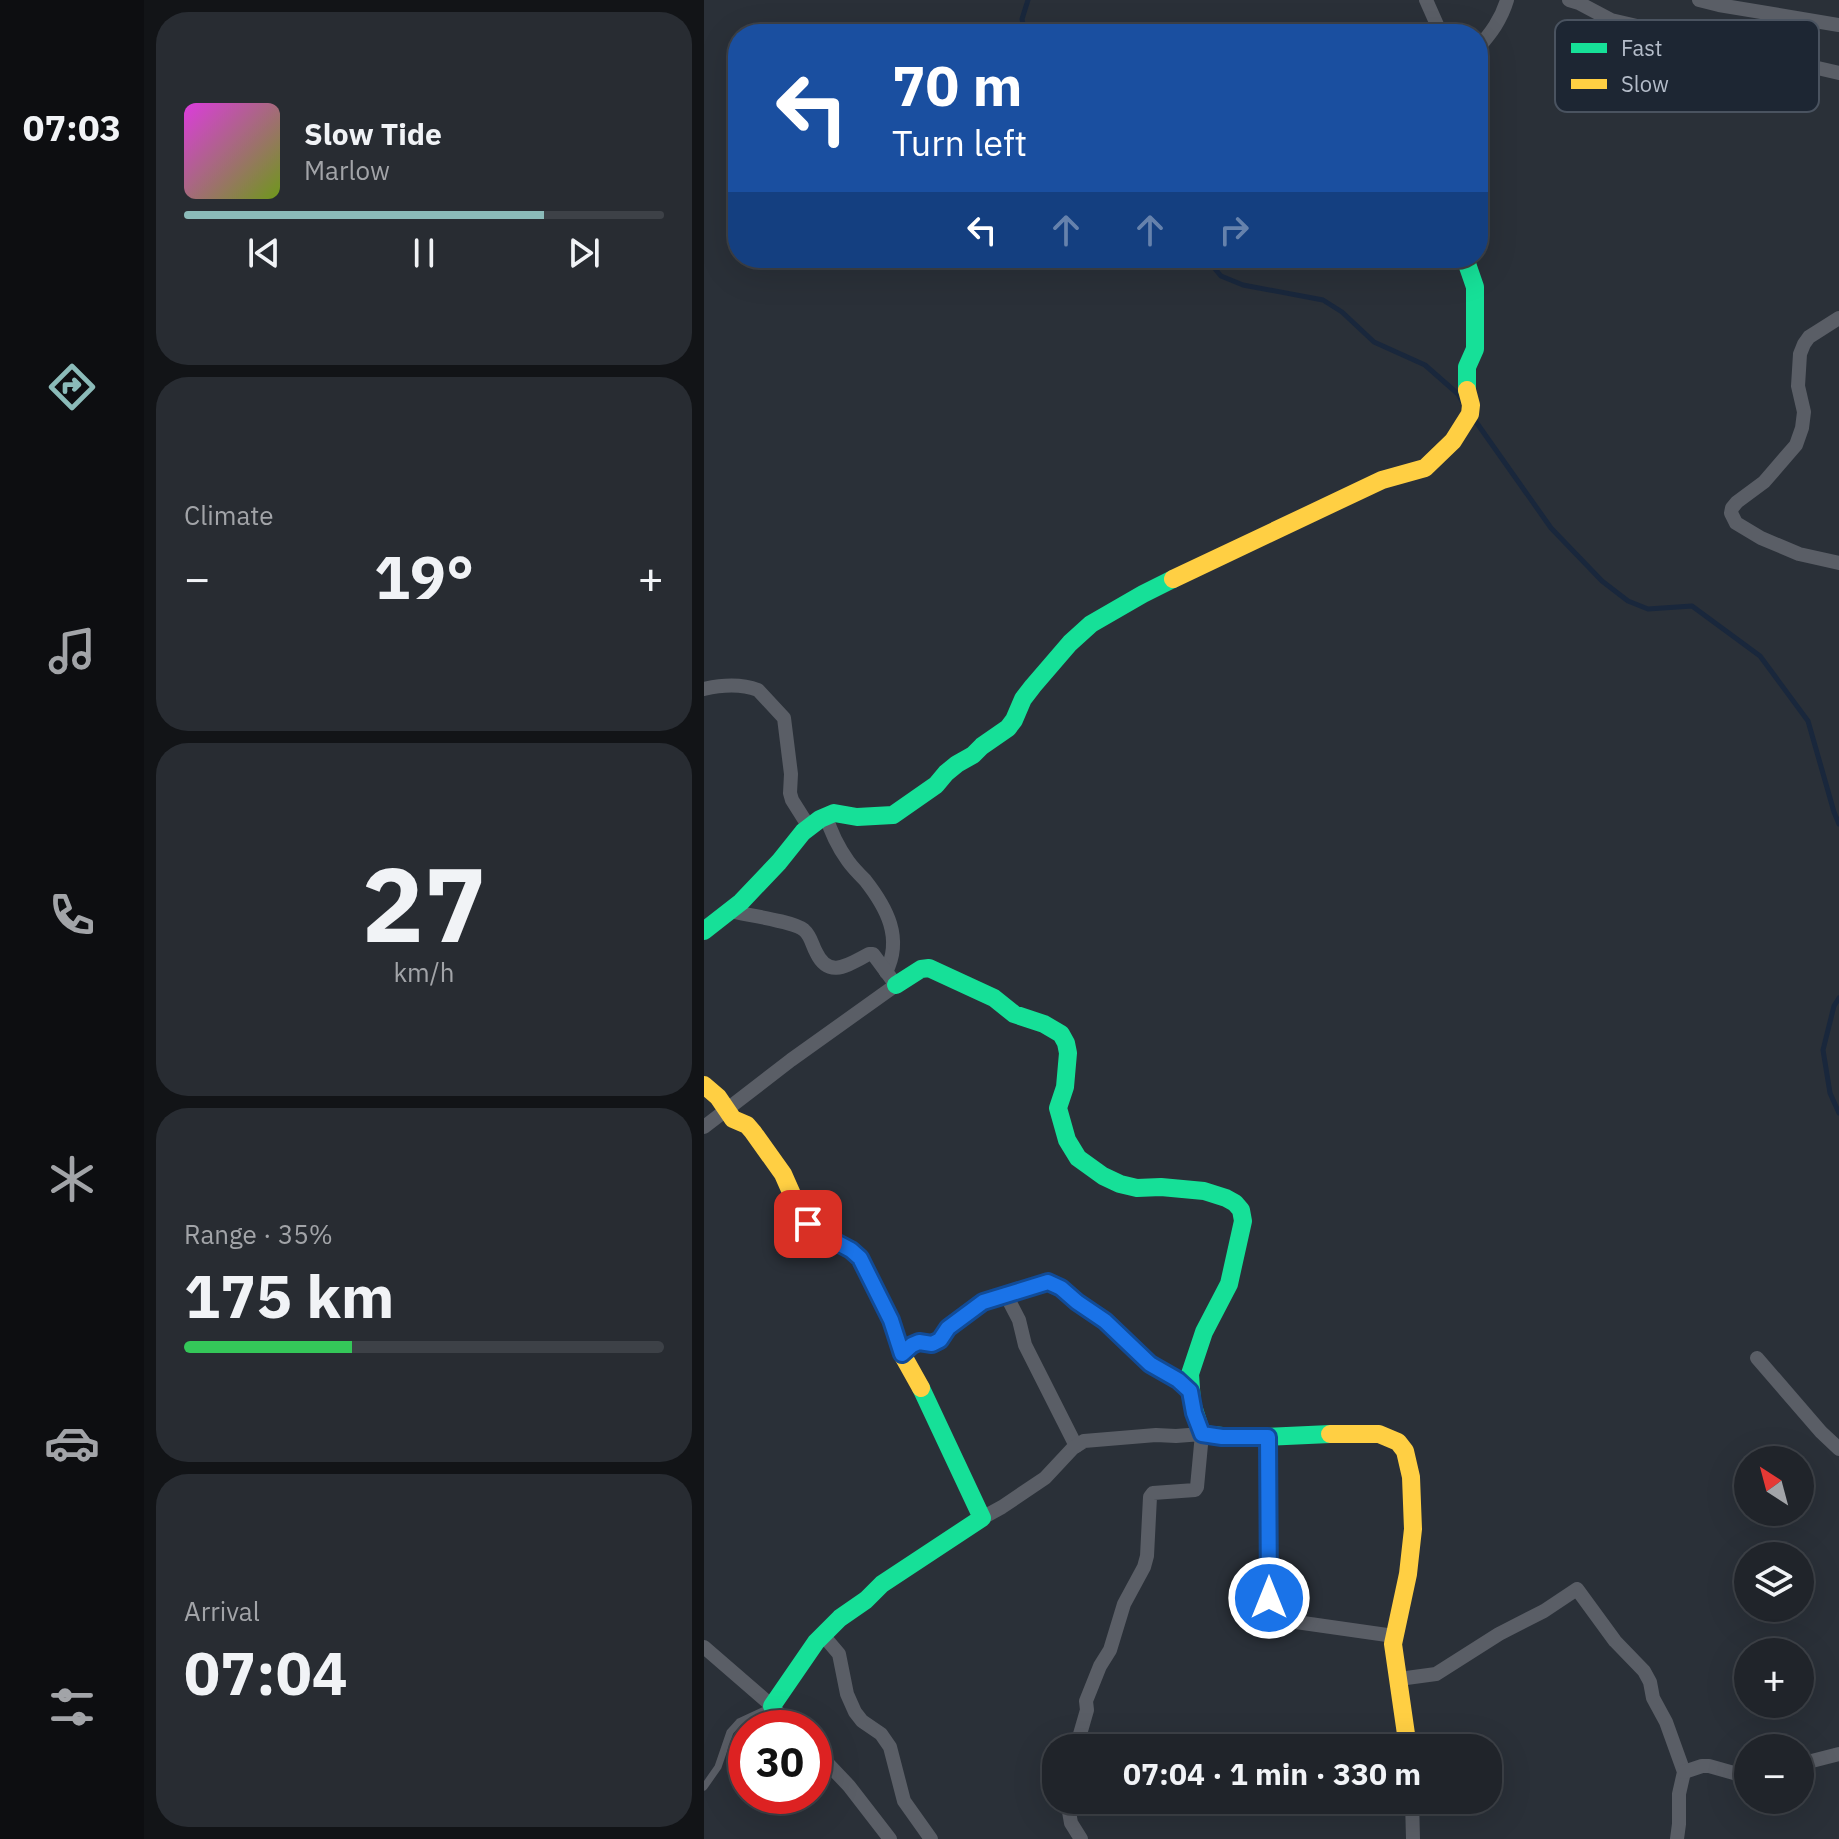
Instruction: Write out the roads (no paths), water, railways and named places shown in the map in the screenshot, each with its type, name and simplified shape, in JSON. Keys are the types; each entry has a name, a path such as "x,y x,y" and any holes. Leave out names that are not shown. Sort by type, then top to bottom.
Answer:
{"street":[{"path":"1426,0 1435,24"},
{"path":"1488,37 1507,0"},
{"path":"1569,0 1611,20"},
{"path":"1699,0 1809,20"},
{"path":"1819,22 1839,25"},
{"path":"1819,68 1839,73"},
{"path":"704,931 752,891 809,827 834,813 857,817 893,815 1008,728 1033,686 1091,624 1143,594 1234,550 1382,480 1425,468 1440,456 1470,414 1466,385 1467,367 1475,349 1475,287 1468,268"},
{"path":"1839,318 1809,337 1800,354 1798,386 1804,412 1796,445 1764,482 1737,502 1731,513 1736,523 1761,538 1799,554 1839,563"},
{"path":"704,689 753,688 784,718 791,774 790,793 809,827"},
{"path":"826,816 833,837 849,863 886,911 893,933 891,979"},
{"path":"730,911 793,924 804,930 822,962 833,968 871,954 891,979"},
{"path":"704,1127 891,979 929,968 994,998 1014,1014 1058,1032 1066,1043 1068,1053 1065,1087 1058,1108 1067,1140 1078,1158 1120,1184 1137,1188 1204,1191 1226,1198 1241,1210 1243,1221 1229,1284 1204,1332 1190,1374 1194,1413 1202,1434 1197,1487 1195,1490 1153,1493 1150,1497 1144,1567 1124,1604 1110,1650 1086,1701 1087,1710 1080,1734"},
{"path":"704,1085 718,1097 733,1119 747,1125 783,1174 808,1224 860,1258 891,1320 902,1354 932,1409 982,1518"},
{"path":"902,1354 919,1342 932,1344 940,1340 948,1328 983,1302 1048,1282 1105,1321 1150,1364 1178,1380 1190,1391"},
{"path":"1006,1295 1019,1320 1025,1345 1076,1446"},
{"path":"1757,1358 1839,1449"},
{"path":"772,1706 822,1634 840,1618 882,1584 1045,1478 1084,1441 1202,1434 1222,1437 1379,1434 1398,1442 1405,1451 1411,1477 1413,1529 1408,1574 1393,1644 1406,1734"},
{"path":"1268,1437 1269,1598 1272,1609 1289,1621 1394,1636"},
{"path":"1399,1679 1436,1674 1577,1589 1615,1641 1644,1671 1653,1698 1670,1731 1684,1772 1679,1794 1677,1839"},
{"path":"822,1634 839,1654 847,1694 855,1712 881,1734 890,1747 904,1801 931,1839"},
{"path":"704,1647 776,1710"},
{"path":"1814,1760 1839,1754"},
{"path":"1684,1772 1709,1766 1734,1773"},
{"path":"832,1768 890,1839"},
{"path":"1069,1814 1081,1839"},
{"path":"1412,1814 1413,1839"}],"lane":[{"path":"704,1787 718,1767 730,1732 739,1722 772,1706"}],"waterway":[{"path":"1023,24 1028,0"},
{"path":"1214,268 1221,276 1243,285 1323,300 1342,312 1374,342 1425,365 1462,401"},
{"path":"1474,419 1551,528 1602,581 1628,601 1648,609 1692,606 1760,656 1808,721 1839,824"},
{"path":"1839,998 1834,1006 1823,1050 1830,1093 1839,1113"}]}
